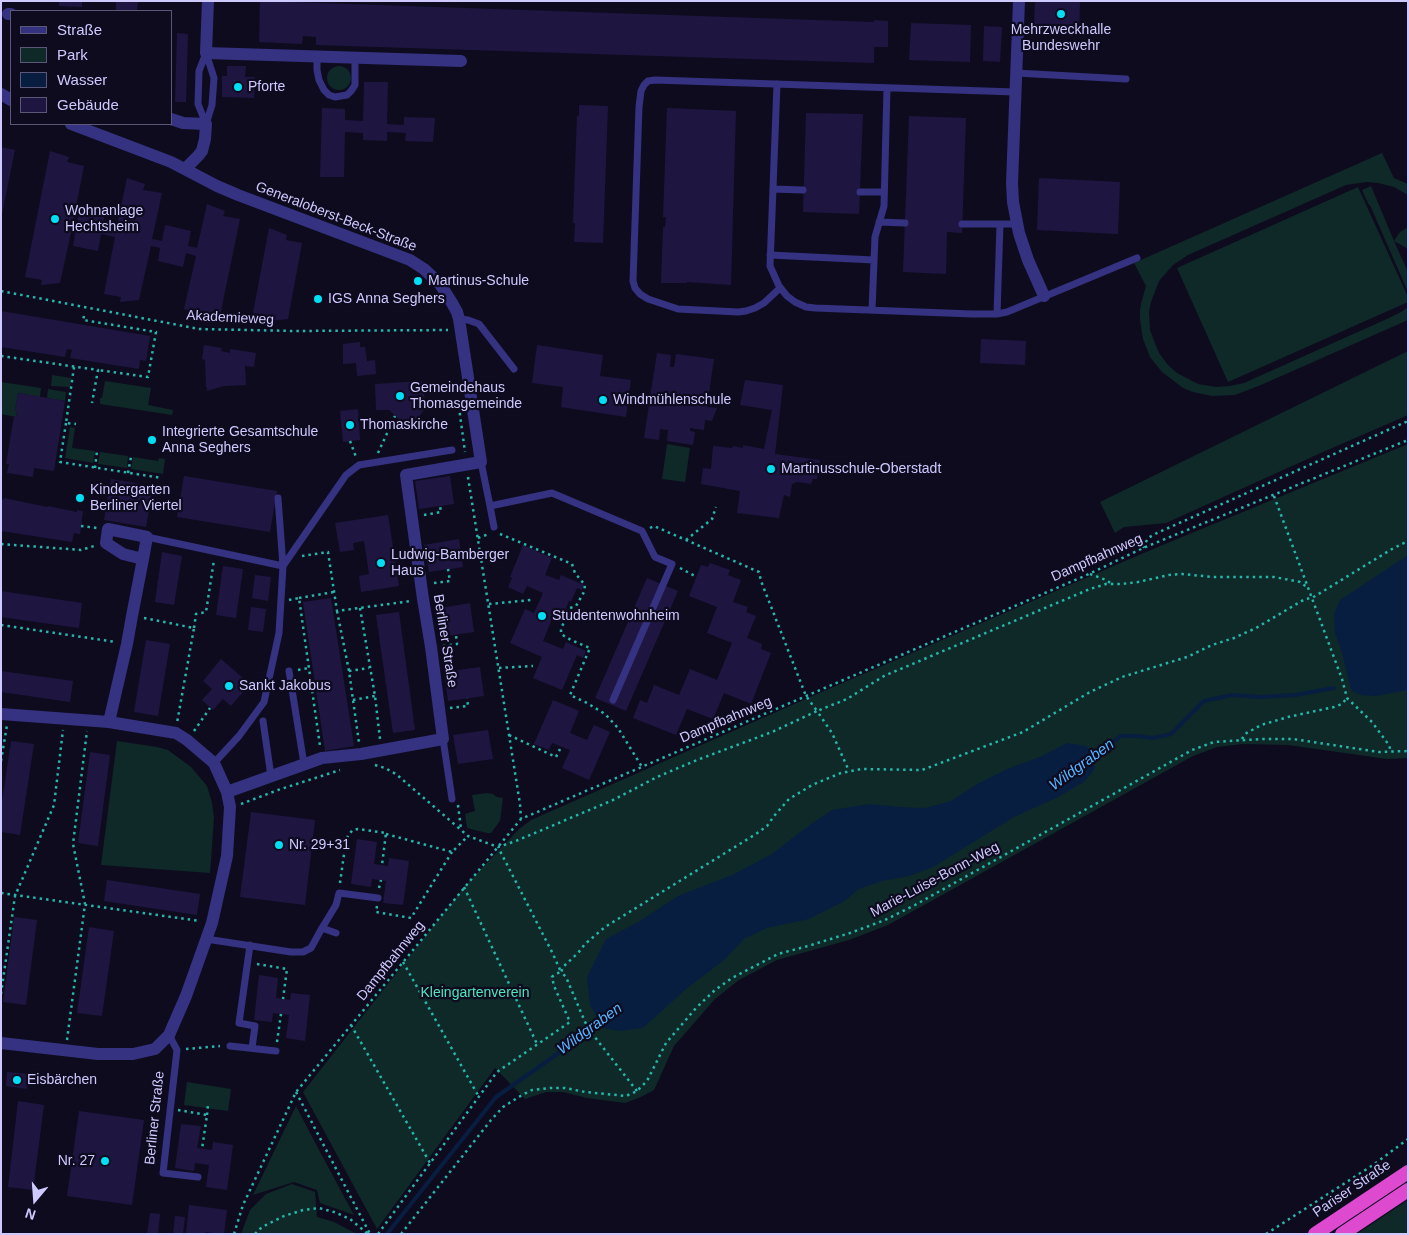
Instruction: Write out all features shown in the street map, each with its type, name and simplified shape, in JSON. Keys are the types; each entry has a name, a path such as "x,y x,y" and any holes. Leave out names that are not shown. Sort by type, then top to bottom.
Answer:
{"highway":[{"name":"Pariser Straße","path":"1315,1234 1408,1172"},
{"path":"1342,1234 1408,1190"}],"street":[{"path":"208,1 206,53 461,61"},
{"path":"1018,1 1013,202 1017,224 1028,260 1044,296"},
{"path":"172,119 183,123 206,124 202,151 185,169"},
{"name":"Generaloberst-Beck-Straße","path":"74,125 148,152 216,186 410,260 424,269 440,284 455,307 460,324 481,462"},
{"name":"Berliner Straße","path":"444,740 406,475 481,462"},
{"path":"109,722 127,644 132,616 143,559 147,537 108,529 106,543 123,554 143,559"},
{"name":"Berliner Straße","path":"1,1048 2,1043 98,1054 133,1054 155,1049 169,1035 186,996 212,923 227,856 230,807 227,792 214,764 187,740 176,733 109,722 5,714"},
{"path":"227,792 322,758 361,754 444,740"}],"lane":[{"path":"206,53 200,71 198,104 206,124"},
{"path":"206,53 214,78 212,105 206,124"},
{"path":"317,56 319,80 324,90 329,95 335,97 347,95 355,84 355,58"},
{"path":"1016,73 1126,79"},
{"path":"780,288 764,303 746,311 678,309 648,299 635,288 633,281 639,107 641,91 648,81 1015,92"},
{"path":"777,84 770,266 780,288 791,299 806,307 997,314 1007,312 1137,258"},
{"path":"872,310 875,237 884,206 887,88"},
{"path":"773,189 803,190"},
{"path":"860,192 884,192"},
{"path":"879,222 905,223"},
{"path":"962,224 1017,224"},
{"path":"997,314 1000,225"},
{"path":"770,255 874,260"},
{"path":"460,324 468,320 479,324 514,369"},
{"path":"282,566 346,475 359,465 452,450"},
{"path":"481,462 494,527"},
{"path":"490,506 552,493 642,531 655,557 672,564 613,700"},
{"path":"214,764 239,736 264,702 278,633 282,566 278,498"},
{"path":"147,537 282,566"},
{"path":"289,671 304,764"},
{"path":"263,721 271,776"},
{"name":"Berliner Straße","path":"444,740 455,800"},
{"path":"206,939 303,952 311,948 336,905 339,893 378,898"},
{"path":"322,928 336,933"},
{"path":"250,945 239,1023 255,1026 252,1048"},
{"path":"169,1035 177,1050"},
{"path":"230,1046 276,1051"},
{"name":"Berliner Straße","path":"177,1050 163,1172 198,1177"}],"path":[{"name":"Akademieweg","path":"1,290 198,329 295,331 447,330 460,324"},
{"path":"1,356 148,378 156,332 83,320 84,316"},
{"path":"447,330 448,338"},
{"path":"74,367 60,462 162,478"},
{"path":"92,403 98,370"},
{"path":"457,396 521,819"},
{"path":"373,463 395,416"},
{"path":"1143,548 1148,538 1157,533 1408,421"},
{"path":"66,423 76,424"},
{"name":"Dampfbahnweg","path":"234,1234 243,1205 296,1092 521,819 1089,574 1143,548 1408,440"},
{"path":"350,441 359,465"},
{"path":"95,468 97,452"},
{"path":"128,473 131,457"},
{"path":"1274,496 1342,679 1347,698 1372,722 1389,745 1391,752"},
{"path":"411,518 441,512 440,506"},
{"path":"686,540 712,519 716,507"},
{"path":"642,531 654,526 759,572 806,696 832,733 849,771"},
{"path":"494,527 495,532 572,564 575,573 585,584 584,592 576,606 570,608 561,629 561,634 590,648 570,695 605,714 618,728 642,766"},
{"path":"378,1234 497,1072 570,1022 552,977 561,972 564,966 585,944 605,927 767,826 789,799 812,785 841,773 861,769 922,770 1014,736 1090,692 1122,677 1187,657 1256,628 1305,599 1312,598 1408,541"},
{"path":"1,544 81,550 106,543"},
{"path":"176,733 196,614 206,612 215,551"},
{"path":"288,558 328,552 361,754"},
{"path":"672,564 695,576"},
{"path":"421,585 450,581 448,569"},
{"path":"1089,574 1113,584"},
{"path":"372,764 396,774 468,836 498,847 613,800 697,760 772,732 847,699 884,676 1090,589 1106,584 1138,582 1182,574 1213,577 1274,577 1300,582 1308,588"},
{"path":"280,601 334,592"},
{"path":"299,598 322,758"},
{"path":"337,611 423,599"},
{"path":"489,604 531,600"},
{"path":"360,608 382,750"},
{"path":"132,616 194,628"},
{"path":"1,625 127,644"},
{"path":"431,648 457,644 456,635"},
{"path":"499,668 533,666"},
{"path":"348,671 370,668"},
{"path":"352,700 375,696"},
{"path":"440,710 468,706 467,698"},
{"path":"1241,740 1245,734 1261,725 1334,707 1342,704 1347,698"},
{"path":"187,740 210,708"},
{"path":"1,761 5,714"},
{"path":"1,994 15,896 54,805 65,719"},
{"path":"66,1051 85,904 73,844 88,720"},
{"path":"509,735 556,757 560,749"},
{"name":"Marie-Luise-Bonn-Weg","path":"637,1091 647,1081 671,1036 696,1008 715,990 732,978 778,954 850,933 885,920 1192,750 1214,742 1293,739 1370,751 1408,752"},
{"path":"230,807 341,770"},
{"path":"455,800 461,831"},
{"path":"339,893 346,840 348,834 353,830 386,833 452,852"},
{"path":"382,865 386,833"},
{"path":"378,898 376,912 411,918 452,852 468,836"},
{"path":"401,1234 491,1120 503,1107 522,1095 542,1088 564,1088 626,1096 637,1091 585,1022 566,977 561,972 498,847"},
{"path":"464,887 537,1044"},
{"path":"1,893 212,923"},
{"path":"403,962 479,1097"},
{"path":"247,963 287,969 283,999"},
{"path":"278,1029 281,1014"},
{"path":"351,1025 430,1163"},
{"path":"177,1050 230,1046"},
{"path":"296,1092 369,1234"},
{"path":"202,1149 208,1104"},
{"path":"171,1109 207,1115"},
{"path":"1266,1234 1372,1165 1408,1139"},
{"path":"255,1234 284,1216 319,1208 350,1219 369,1234"}],"green space":[{"path":"339,66 347,70 351,78 347,86 339,90 331,86 327,78 331,70"},
{"path":"1382,153 1394,178 1408,184 1408,195 1394,187 1378,183 1366,182 1346,185 1188,255 1173,265 1159,281 1149,312 1150,330 1159,353 1177,373 1198,384 1216,387 1244,383 1389,318 1408,307 1408,320 1235,395 1212,396 1193,392 1183,388 1162,372 1150,357 1143,339 1140,311 1146,286 1134,263"},
{"path":"1371,186 1408,272 1408,292 1362,190"},
{"path":"1358,187 1408,297 1408,302 1228,382 1177,268"},
{"path":"1408,227 1408,249 1394,241 1400,232"},
{"path":"1408,351 1408,415 1166,523 1124,527 1115,533 1100,502"},
{"path":"52,375 71,378 70,387 51,386"},
{"path":"105,381 151,388 148,405 173,410 172,415 100,404"},
{"path":"1,382 41,388 40,397 18,393 16,417 1,414"},
{"path":"48,389 66,392 65,401 47,398"},
{"path":"70,427 75,428 72,448 95,451 93,463 65,458"},
{"path":"667,444 690,448 685,482 662,479"},
{"name":"Kleingartenverein","path":"1408,444 1408,758 1387,759 1288,745 1243,744 1217,747 1193,756 888,925 849,940 777,960 739,980 715,999 674,1046 654,1090 625,1103 587,1098 563,1092 546,1092 525,1099 495,1068 377,1229 303,1092 464,887 518,830 531,820 1153,549"},
{"path":"100,452 128,456 127,468 98,464"},
{"path":"133,457 158,461 159,458 165,459 163,474 131,469"},
{"path":"117,741 168,750 191,767 207,786 214,818 210,873 101,865"},
{"path":"487,793 503,798 500,821 491,833 467,828 465,814 475,811 472,795"},
{"path":"187,1082 231,1089 228,1111 184,1105"},
{"path":"296,1106 354,1215 320,1203 317,1190 294,1182 253,1195"},
{"path":"292,1184 315,1192 317,1217 334,1222 357,1234 241,1234 250,1210 266,1194"},
{"path":"1408,1200 1408,1234 1357,1234"}],"water":[{"path":"1408,555 1408,690 1375,696 1361,695 1352,691 1350,686 1335,633 1334,614 1340,600"},
{"path":"1067,743 1086,746 1095,757 1094,770 1084,782 1056,798 1014,817 933,867 909,876 882,881 859,889 843,902 809,919 767,928 744,939 725,959 685,990 643,1028 620,1031 603,1028 590,1005 587,977 606,939 640,921 678,896 732,875 772,854 832,810 870,804 926,808 951,801 977,784 1005,770 1042,756"}],"building":[{"path":"59,1 82,1 82,7 59,6"},
{"path":"116,1 138,1 137,10 116,10"},
{"path":"260,1 888,21 888,47 874,47 874,63 316,45 316,37 303,36 302,44 259,42"},
{"name":"Mehrzweckhalle Bundeswehr","path":"1035,1 1080,1 1079,34 1042,34 1042,26 1034,25"},
{"path":"911,23 971,25 970,62 909,60"},
{"path":"984,26 1002,27 1000,62 983,61"},
{"path":"177,33 188,34 186,102 175,102"},
{"name":"Pforte","path":"227,66 246,66 245,77 255,77 254,98 222,97 222,76 227,76"},
{"path":"364,82 388,82 387,124 404,125 404,117 435,118 433,142 405,141 406,133 387,132 387,141 363,140 363,133 345,132 344,177 320,177 322,108 345,109 345,120 363,121"},
{"path":"579,105 608,106 603,243 574,242 575,223 573,223"},
{"path":"667,108 736,111 731,285 687,282 661,283 663,227 665,227 666,217 663,217"},
{"path":"806,113 863,114 859,214 803,212"},
{"path":"909,116 966,118 962,233 947,232 946,274 903,272"},
{"path":"1,147 15,150 2,214 1,214"},
{"path":"50,151 69,157 67,162 84,166 73,222 77,223 80,208 105,213 102,228 116,230 127,178 145,184 143,190 162,193 152,239 162,241 165,225 191,231 188,246 197,248 207,204 225,211 223,216 240,219 220,316 201,317 202,313 184,309 196,256 186,253 183,267 158,261 160,248 151,246 139,300 120,302 121,297 104,294 115,237 101,234 98,251 73,246 76,229 72,228 60,283 41,285 42,280 25,277"},
{"path":"1039,178 1120,182 1118,234 1037,230"},
{"path":"269,228 287,235 286,240 302,243 288,319 269,321 270,316 253,313"},
{"path":"1,311 150,336 146,361 140,360 139,369 70,358 72,350 67,349 65,357 1,347"},
{"path":"981,339 1026,341 1025,365 980,363"},
{"path":"360,342 360,347 365,347 367,361 375,360 376,374 357,376 356,363 343,364 343,344"},
{"path":"204,345 222,348 221,351 230,353 230,349 256,353 254,367 245,366 246,385 224,386 207,391 205,360 202,359"},
{"path":"537,345 603,355 600,376 631,380 629,394 650,397 657,353 671,355 670,367 674,367 676,354 714,359 707,407 717,408 712,421 705,420 704,430 690,428 690,431 695,432 693,445 667,441 668,430 660,429 659,440 644,438 649,405 628,402 626,417 561,407 563,387 532,383"},
{"path":"745,380 783,385 775,454 820,460 817,479 813,479 811,484 797,482 792,484 790,497 784,495 779,518 737,513 740,491 701,484 703,468 711,469 713,446 743,448 743,445 764,449 772,410 740,405"},
{"name":"Gemeindehaus Thomasgemeinde","path":"422,381 426,407 417,419 400,420 389,410 376,410 375,384"},
{"path":"18,393 65,401 54,471 34,468 33,477 7,473 9,464 6,464 14,416 16,417"},
{"name":"Thomaskirche","path":"358,409 360,440 343,442 340,411"},
{"path":"184,476 277,491 270,532 177,517"},
{"path":"450,476 454,504 419,509 415,481"},
{"path":"111,479 153,486 146,527 104,520"},
{"path":"4,498 77,512 77,510 83,511 80,534 74,533 72,542 1,531 1,499 3,500"},
{"name":"Ludwig-Bamberger Haus","path":"388,515 399,586 361,592 359,576 369,574 364,541 353,543 354,550 340,552 335,523"},
{"path":"459,539 463,567 429,572 424,545"},
{"name":"Studentenwohnheim","path":"523,545 552,558 545,575 559,580 561,575 584,585 582,590 577,588 560,622 552,619 543,641 563,649 566,642 586,651 583,658 577,655 562,690 533,678 542,657 510,643 525,609 534,613 543,593 527,586 523,594 508,587"},
{"path":"162,552 182,556 174,605 155,602"},
{"path":"710,563 730,570 728,575 741,580 733,602 748,607 746,612 756,616 747,638 762,644 761,649 771,653 751,704 724,693 713,719 687,709 676,735 633,718 640,700 647,703 654,685 679,695 690,669 717,680 732,643 707,633 717,607 689,596 701,565 708,567"},
{"path":"223,566 243,569 236,618 216,615"},
{"path":"255,575 271,577 268,601 252,598"},
{"path":"647,578 678,591 626,711 595,698"},
{"path":"1,591 82,603 79,628 1,617"},
{"path":"331,598 354,746 325,751 303,602"},
{"path":"470,603 474,632 439,637 435,609"},
{"path":"251,607 266,609 263,632 248,630"},
{"path":"399,612 415,730 393,733 376,615"},
{"path":"146,640 170,644 158,716 134,712"},
{"name":"Sankt Jakobus","path":"221,659 250,684 231,706 223,699 213,710 202,700 212,689 203,681"},
{"path":"480,667 484,696 448,701 444,672"},
{"path":"1,671 73,681 70,702 1,692"},
{"path":"553,700 579,711 570,733 587,740 594,725 610,732 589,780 562,768 570,750 552,743 549,750 534,744"},
{"path":"488,730 493,759 458,764 453,735"},
{"path":"11,741 34,744 20,835 1,832 1,808"},
{"path":"90,752 110,755 98,846 78,843"},
{"name":"Nr. 29+31","path":"251,812 315,820 305,905 240,897"},
{"path":"357,839 377,842 374,864 388,866 389,858 409,861 403,905 383,903 386,881 372,879 371,887 351,884"},
{"path":"107,880 200,894 197,915 104,901"},
{"path":"14,917 37,920 26,1005 3,1002"},
{"path":"89,927 114,931 102,1016 77,1013"},
{"path":"259,975 278,978 276,998 290,1000 291,993 310,995 305,1041 286,1038 289,1015 273,1013 272,1022 254,1020"},
{"name":"Eisbärchen","path":"7,1072 28,1074 27,1089 6,1086"},
{"path":"18,1101 44,1105 33,1190 8,1187"},
{"name":"Nr. 27","path":"79,1111 144,1120 132,1205 67,1196"},
{"path":"181,1124 201,1126 197,1148 212,1150 213,1142 233,1145 227,1190 206,1187 209,1165 195,1163 194,1171 175,1168"},
{"path":"189,1205 227,1210 224,1234 205,1232 205,1234 186,1234"},
{"path":"150,1213 160,1214 158,1234 147,1234"},
{"path":"175,1216 185,1217 183,1234 173,1234"}],"waterway":[{"name":"Wildgraben","path":"1092,759 1121,736 1153,738 1171,734 1204,701 1232,695 1260,697 1295,695 1334,688"},
{"name":"Wildgraben","path":"387,1234 496,1097 580,1038 600,1021 604,1020"}],"place":[{"name":"Mehrzweckhalle Bundeswehr","path":"1061,14"},
{"name":"Pforte","path":"238,87"},
{"name":"Wohnanlage Hechtsheim","path":"55,219"},
{"name":"Martinus-Schule","path":"418,281"},
{"name":"IGS Anna Seghers","path":"318,299"},
{"name":"Gemeindehaus Thomasgemeinde","path":"400,396"},
{"name":"Windmühlenschule","path":"603,400"},
{"name":"Thomaskirche","path":"350,425"},
{"name":"Integrierte Gesamtschule Anna Seghers","path":"152,440"},
{"name":"Martinusschule-Oberstadt","path":"771,469"},
{"name":"Kindergarten Berliner Viertel","path":"80,498"},
{"name":"Ludwig-Bamberger Haus","path":"381,563"},
{"name":"Studentenwohnheim","path":"542,616"},
{"name":"Sankt Jakobus","path":"229,686"},
{"name":"Nr. 29+31","path":"279,845"},
{"name":"Eisbärchen","path":"17,1080"},
{"name":"Nr. 27","path":"105,1161"}]}
